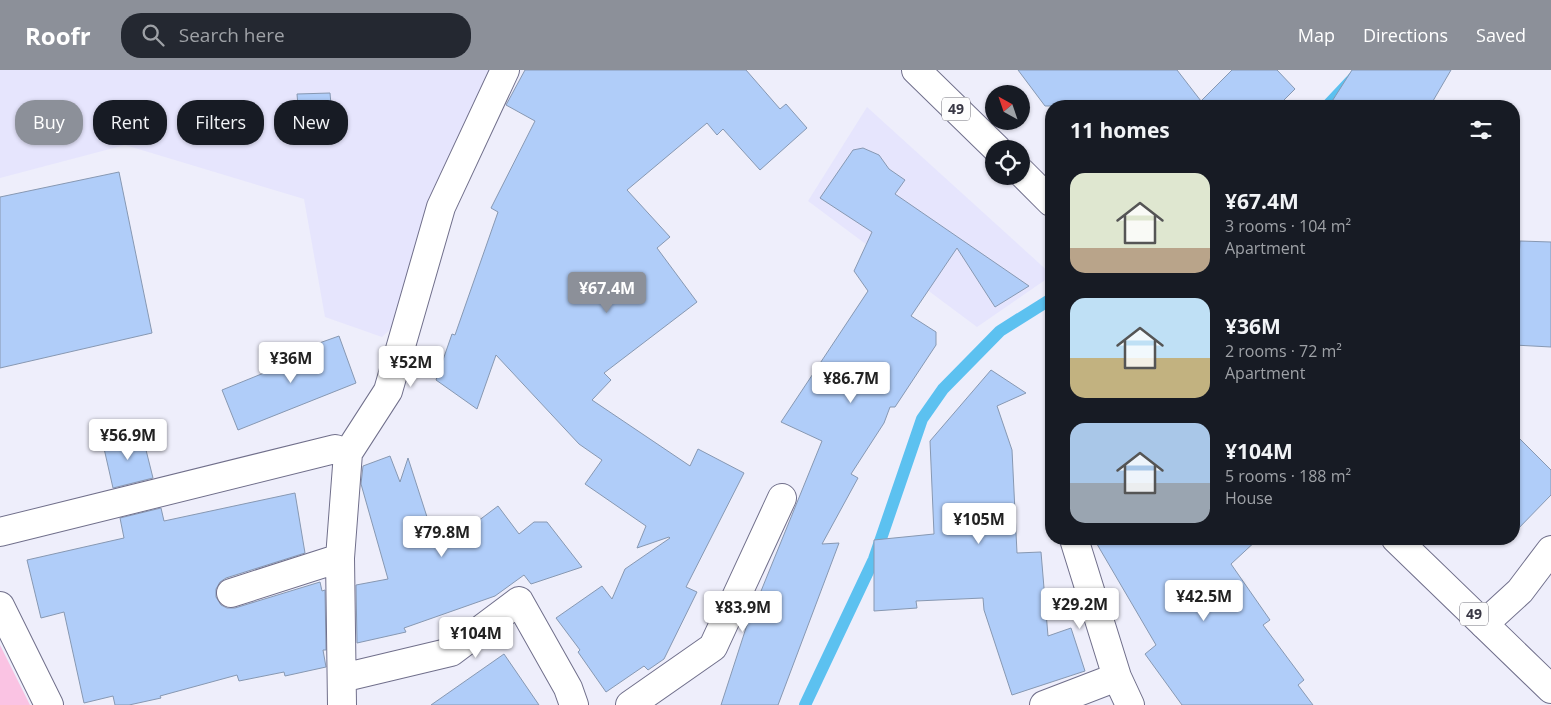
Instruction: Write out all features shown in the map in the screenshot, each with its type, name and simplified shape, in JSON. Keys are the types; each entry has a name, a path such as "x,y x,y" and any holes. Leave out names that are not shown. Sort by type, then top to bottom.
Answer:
{"street":[{"path":"505,70 441,207 388,391 348,453 340,558 342,692 451,652 519,602 568,688 574,705"},
{"name":"49","path":"916,70 988,140"},
{"path":"1030,181 1045,196"},
{"path":"0,532 335,449 348,453"},
{"path":"630,705 713,647 782,498"},
{"path":"1076,545 1117,677 1130,705"},
{"name":"49","path":"1402,545 1551,689"},
{"path":"1484,624 1520,591 1551,550"},
{"path":"231,592 340,558"},
{"path":"0,606 49,705"},
{"path":"1044,705 1117,677"}],"shaded area":[{"path":"0,70 492,70 397,323 382,337 325,317 304,199 125,145 0,178"},
{"path":"867,107 1045,269 1045,280 977,327 808,201"},
{"path":"0,645 30,705 0,705"}],"building":[{"path":"525,70 746,70 780,109 786,104 807,128 760,170 723,129 717,135 707,123 627,190 670,237 657,248 697,302 604,373 611,380 592,400 690,466 698,449 744,473 686,587 697,592 664,659 648,670 644,666 606,692 578,652 580,650 556,618 602,586 612,599 625,569 670,538 637,548 646,526 585,484 602,460 579,444 496,355 477,409 436,380 452,334 455,335 498,212 491,208 535,121 506,105"},
{"path":"1018,70 1177,70 1200,100 1045,100 1045,106"},
{"path":"1232,70 1277,70 1295,89 1284,100 1202,100"},
{"path":"1352,70 1451,70 1434,100 1333,100"},
{"path":"330,93 331,100 298,100 297,94"},
{"path":"863,148 879,155 889,169 905,180 895,194 1029,286 995,307 957,248 911,316 936,332 936,345 895,407 890,407 884,423 851,474 858,478 822,544 839,543 778,705 721,705 746,628 822,441 781,422 868,291 854,271 872,232 820,198 853,150"},
{"path":"119,172 152,333 0,368 0,197"},
{"path":"1520,241 1551,242 1551,347 1520,345"},
{"path":"339,336 356,383 238,430 222,390 296,360 294,352"},
{"path":"991,370 1026,393 997,406 1012,450 1017,553 1041,552 1048,636 1071,628 1085,671 1012,695 984,610 983,598 916,601 917,608 874,611 874,540 934,534 930,441"},
{"path":"142,434 153,478 113,488 103,444"},
{"path":"1520,439 1551,470 1551,495 1520,527"},
{"path":"390,456 400,482 408,458 438,551 498,506 519,534 534,522 547,522 582,567 531,584 524,575 495,596 404,628 406,632 357,643 356,585 388,579 361,484 363,466"},
{"path":"295,493 305,553 226,578 220,582 216,589 216,597 221,605 227,608 235,608 320,582 322,591 325,590 326,650 323,650 326,667 285,676 284,672 239,681 237,675 160,696 161,698 129,705 115,705 113,696 84,703 64,612 41,618 27,560 124,538 120,518 161,508 164,521"},
{"path":"1098,545 1252,545 1231,564 1270,620 1263,625 1304,680 1298,685 1313,705 1182,705 1145,654 1156,645"},
{"path":"504,654 539,705 431,705"}],"waterway":[{"path":"1333,100 1361,70"},
{"path":"805,705 874,559 922,419 943,389 1000,331 1045,303"}]}
